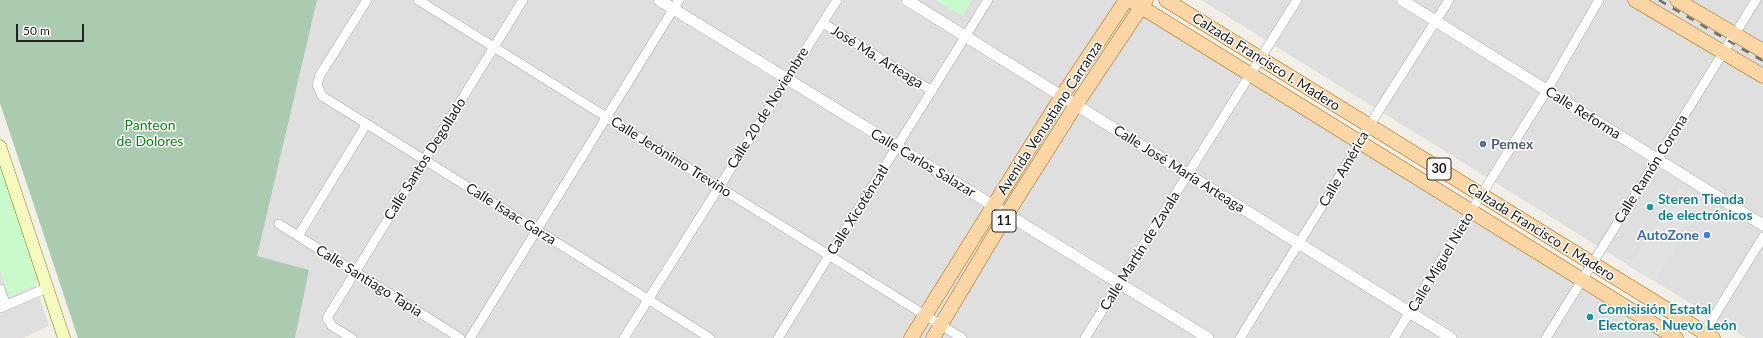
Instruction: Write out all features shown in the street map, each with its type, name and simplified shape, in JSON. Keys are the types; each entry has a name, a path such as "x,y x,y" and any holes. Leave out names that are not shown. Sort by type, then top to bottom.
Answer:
{"main road":[{"name":"Avenida Venustiano Carranza","path":"911,338 1062,96 1126,0"},
{"name":"Calzada Francisco I. Madero","path":"1166,0 1706,336"},
{"path":"1635,0 1763,76"},
{"path":"1677,0 1763,50"},
{"name":"Avenida Venustiano Carranza","path":"933,338 1007,214 1139,2"},
{"name":"Calzada Francisco I. Madero","path":"1139,2 1250,74 1676,338"},
{"path":"0,146 64,338"}],"street":[{"name":"Calle Isaac Garza","path":"367,0 323,69 317,85 322,96 366,125 710,338"},
{"name":"Calle Jerónimo Treviño","path":"418,0 962,338"},
{"name":"Calle Santos Degollado","path":"352,338 332,326 327,318 523,0"},
{"name":"Calle Carlos Salazar","path":"659,0 676,4 786,79 1208,338"},
{"name":"Calle 20 de Noviembre","path":"624,338 837,0"},
{"name":"Calle José María Arteaga","path":"907,0 1451,338"},
{"name":"Calle Xicoténcatl","path":"778,338 988,0"},
{"name":"Calle Martín de Zavala","path":"1085,338 1297,0"},
{"name":"Calle Reforma","path":"1402,0 1763,225"},
{"name":"Calle América","path":"1240,338 1299,244 1369,126 1449,0"},
{"name":"Calle Miguel Nieto","path":"1394,338 1547,90 1599,0"},
{"name":"Calle Ramón Corona","path":"1546,338 1756,0"},
{"path":"470,338 676,4"},
{"name":"José Ma. Arteaga","path":"823,23 932,91"},
{"path":"298,236 366,125"},
{"name":"Calle Santiago Tapia","path":"279,224 460,338"},
{"path":"1706,336 1763,237"},
{"path":"0,289 3,306 47,288"}],"shaded area":[{"path":"0,0 1129,0 1673,338 78,338 0,103"},
{"path":"1201,0 1763,0 1763,338 1746,338"},
{"path":"0,178 49,326 23,338 0,338"},
{"path":"1682,185 1706,200 1655,281 1629,267"}],"green space":[{"name":"Panteon de Dolores","path":"0,0 317,0 257,256 309,270 295,338 78,338 0,103"},
{"path":"936,0 972,0 962,16"},
{"path":"0,161 39,279 34,286 9,297 0,270"}],"railway":[{"path":"1659,0 1763,61"}],"place":[{"name":"Pemex","path":"1483,144"},
{"name":"Steren Tienda de electrónicos","path":"1650,207"},
{"name":"AutoZone","path":"1707,235"},
{"name":"Comisisión Estatal Electoras, Nuevo León","path":"1590,317"}]}
